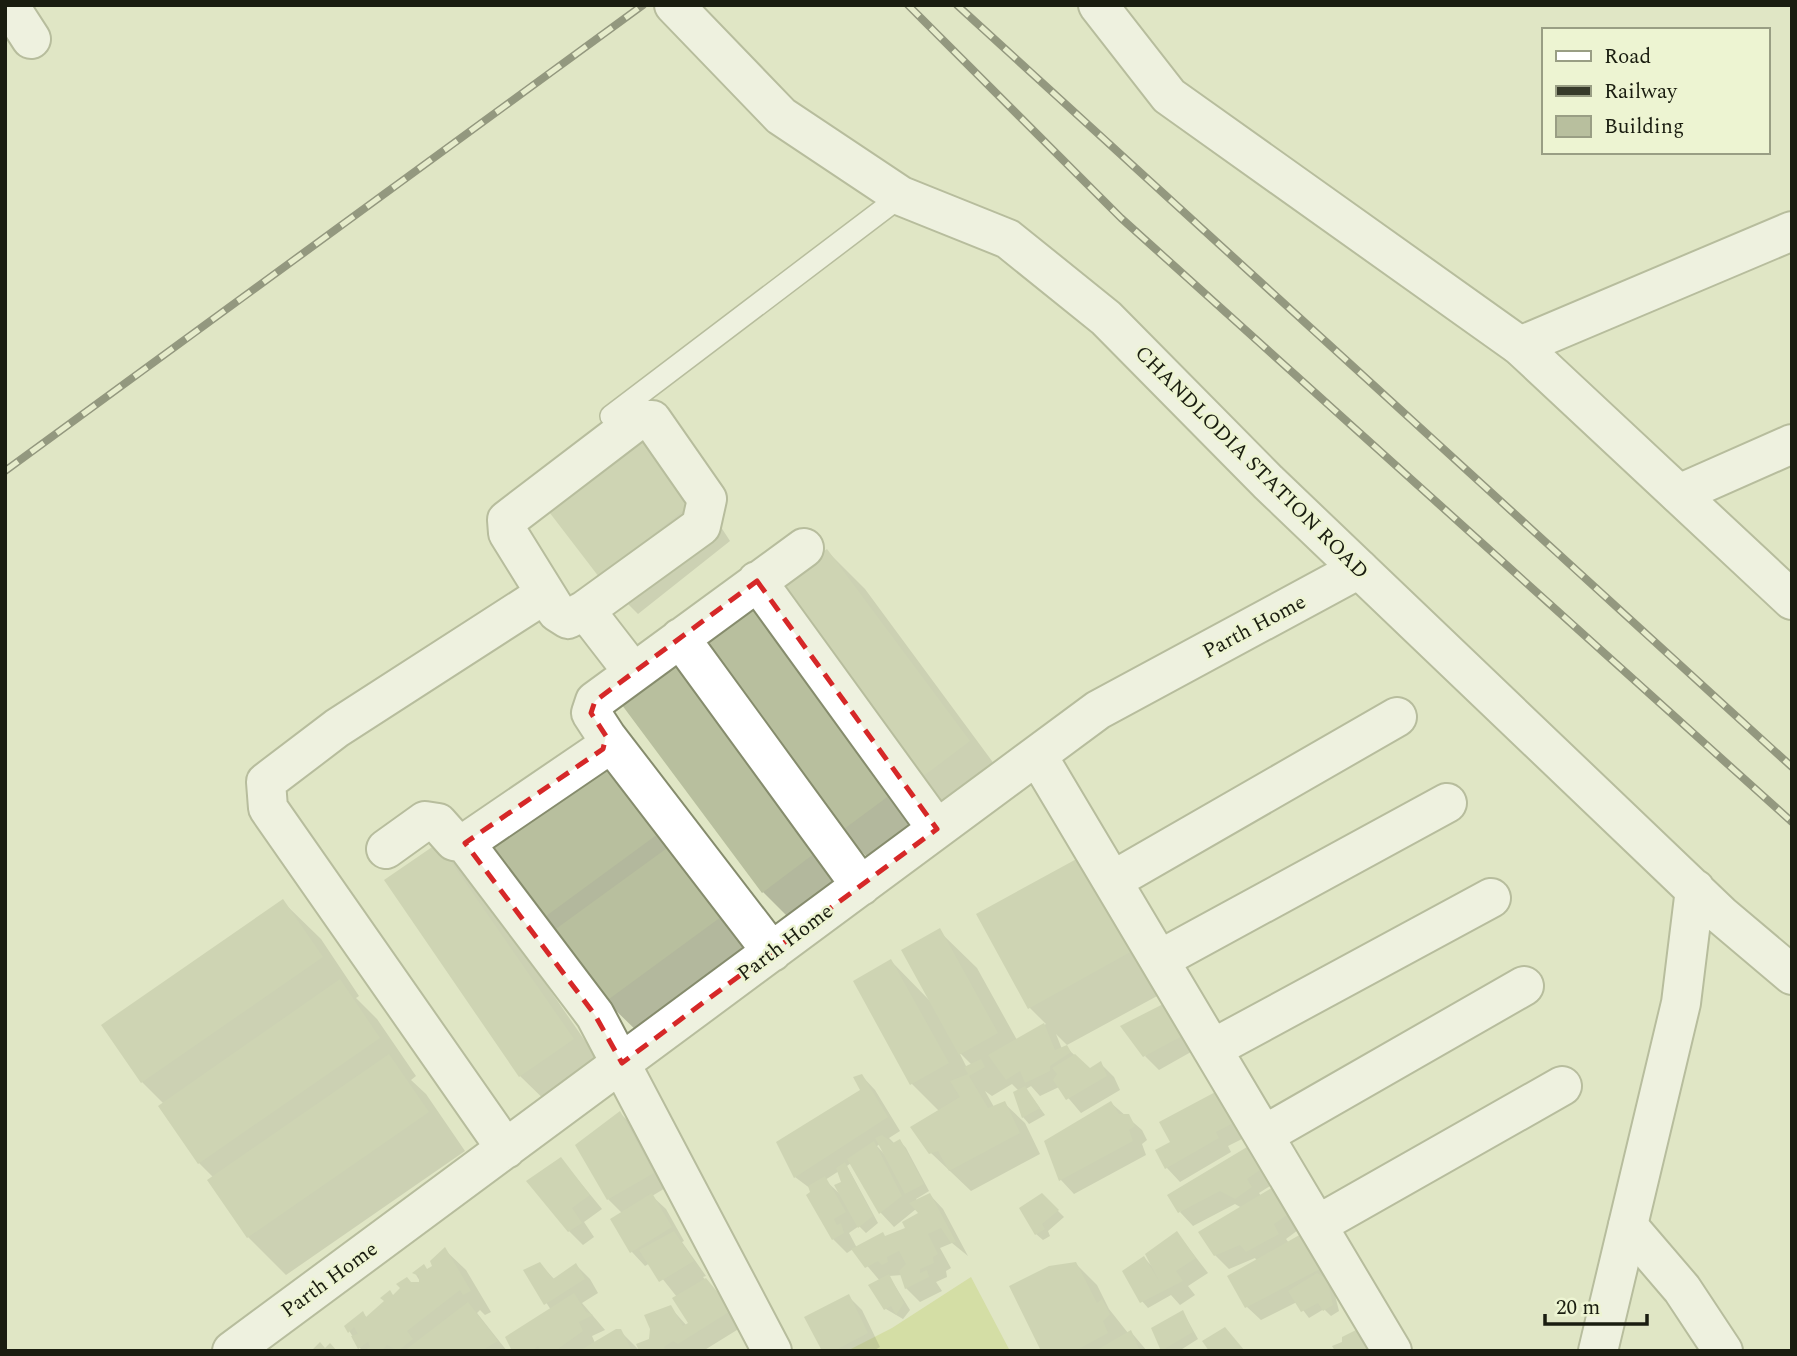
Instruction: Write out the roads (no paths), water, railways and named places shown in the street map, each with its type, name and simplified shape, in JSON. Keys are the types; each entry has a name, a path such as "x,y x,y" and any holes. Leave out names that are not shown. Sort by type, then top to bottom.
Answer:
{"street":[{"path":"9,5 32,39"},
{"name":"CHANDLODIA STATION ROAD","path":"674,5 781,116 901,196 1008,239 1107,318 1268,482 1695,889 1792,975"},
{"path":"1098,5 1169,96 1520,346 1792,600"},
{"path":"1520,346 1792,231"},
{"path":"638,419 652,421 707,499 701,526 585,610 568,619 557,612 508,533 507,520 638,419"},
{"path":"1679,494 1792,444"},
{"path":"772,952 591,713 595,701 804,548"},
{"name":"Parth Home","path":"232,1351 1098,710 1359,569"},
{"path":"757,581 937,829"},
{"path":"506,1149 268,808 266,782 337,728 534,601"},
{"path":"585,610 633,672"},
{"path":"680,638 861,886"},
{"path":"1112,881 1397,717"},
{"path":"465,843 603,749 606,736"},
{"path":"1037,755 1392,1351"},
{"path":"1158,960 1447,803"},
{"path":"386,849 425,821 438,823 454,841 465,843 595,1015 772,1351"},
{"path":"1598,1351 1681,1003 1695,889"},
{"path":"1212,1049 1491,898"},
{"path":"1264,1135 1524,986"},
{"path":"1317,1225 1562,1086"},
{"path":"1628,1226 1682,1289 1723,1351"}],"lane":[{"path":"611,416 901,196"}],"railway":[{"path":"5,471 643,5"},
{"path":"908,5 1121,218 1792,822"},
{"path":"957,5 1792,767"}]}
